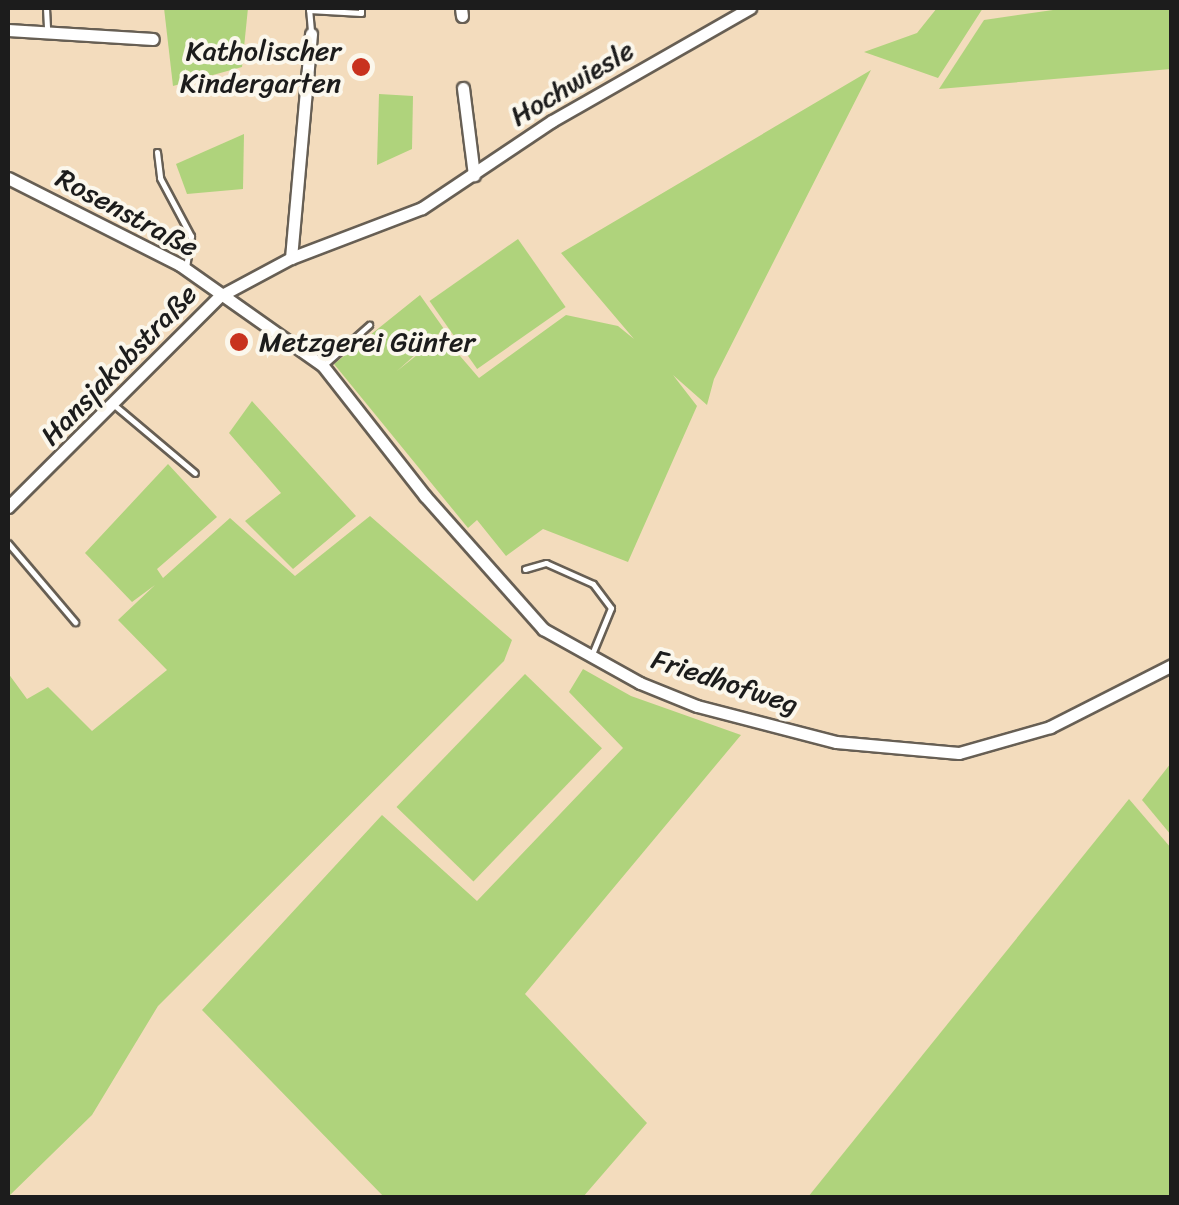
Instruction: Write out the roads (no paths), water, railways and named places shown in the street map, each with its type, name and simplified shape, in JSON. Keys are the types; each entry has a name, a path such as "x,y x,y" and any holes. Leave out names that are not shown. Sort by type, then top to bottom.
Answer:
{"street":[{"name":"Hochwiesle","path":"220,296 291,258 422,208 552,121 750,8"},
{"path":"8,30 153,38"},
{"path":"291,258 311,34"},
{"name":"Hochwiesle","path":"463,88 474,175"},
{"name":"Rosenstraße","path":"8,178 186,269 220,296"},
{"name":"Friedhofweg","path":"220,296 322,366 425,496 543,629 591,657 697,706 903,753 1006,744 1172,665"},
{"name":"Hansjakobstraße","path":"8,507 220,296"}],"lane":[{"path":"46,8 47,31"},
{"path":"311,34 309,10 361,8"},
{"path":"157,152 160,178 191,236 186,269"},
{"path":"322,366 369,325"},
{"path":"112,404 195,473"},
{"path":"8,543 75,622"},
{"path":"526,569 546,563 593,584 611,608 591,657"}],"place":[{"name":"Katholischer Kindergarten","path":"361,67"},
{"name":"Metzgerei Günter","path":"239,342"}]}
